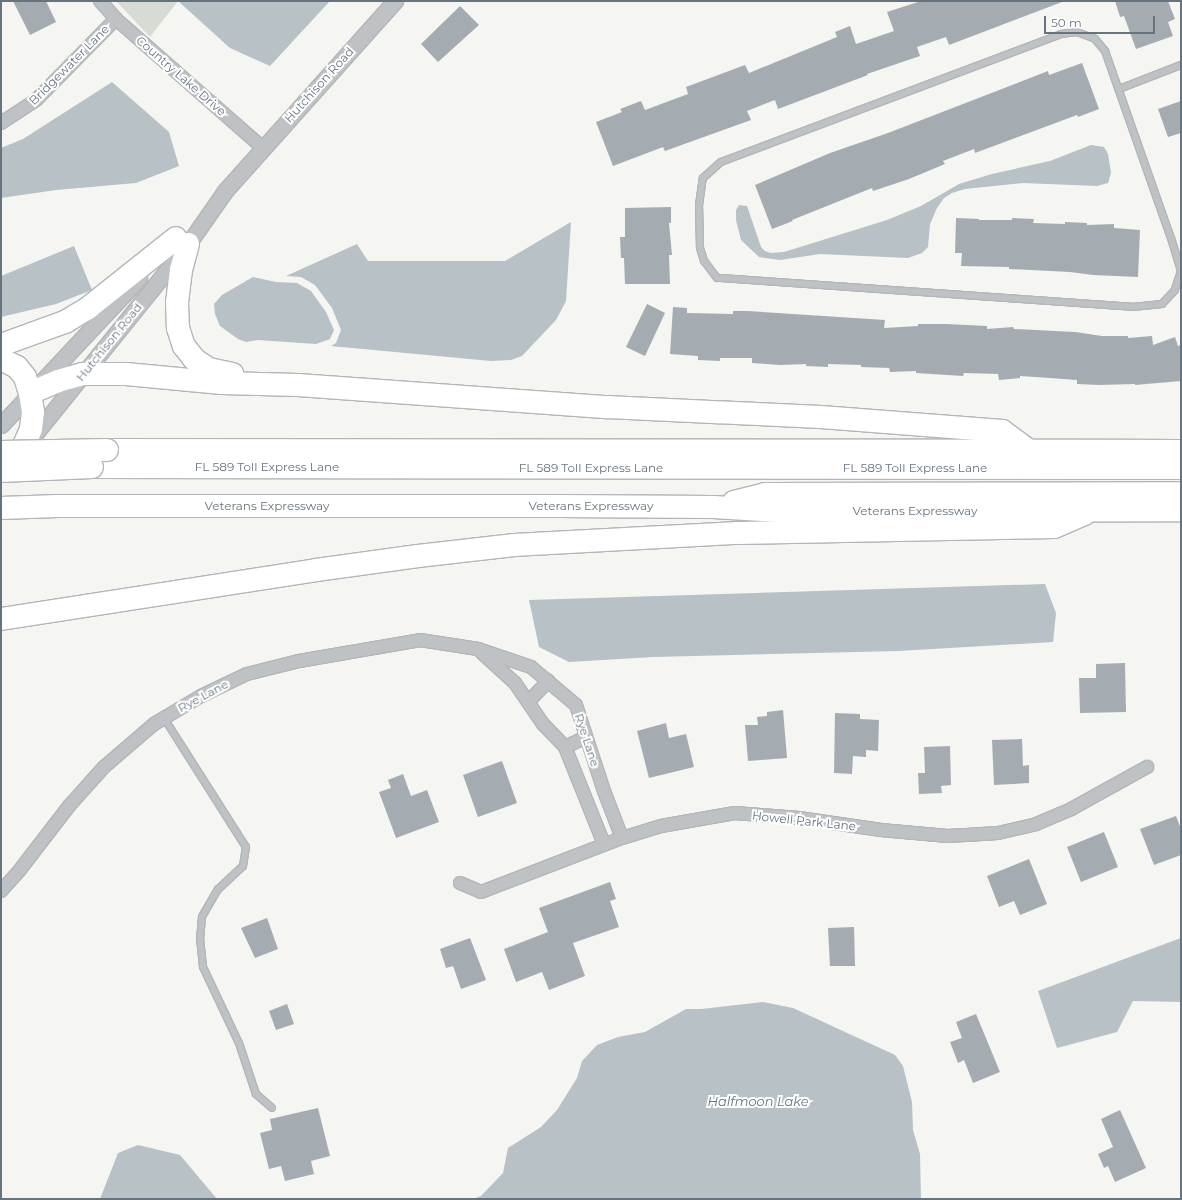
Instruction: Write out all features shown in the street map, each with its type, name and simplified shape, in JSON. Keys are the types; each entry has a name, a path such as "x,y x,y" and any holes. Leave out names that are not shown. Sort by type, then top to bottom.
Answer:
{"highway":[{"path":"1,345 65,322 88,308 182,241"},
{"path":"182,241 181,270 177,302 178,328 184,346 194,359 209,369 222,373 298,385"},
{"path":"1,359 17,367 24,377 30,393 33,412 31,429 12,451"},
{"path":"30,393 58,381 83,374 126,374 222,383 298,385 607,407 821,417 1002,431 1031,452"},
{"path":"12,451 1181,451"},
{"name":"FL 589 Toll Express Lane","path":"1,472 92,467 1181,468"},
{"path":"713,507 765,494 1181,494"},
{"name":"Veterans Expressway","path":"1,508 58,506 713,507 779,511 1181,510"},
{"path":"1,619 316,570 514,545 738,533 1054,526 1095,510"}],"street":[{"name":"Country Lake Drive","path":"100,1 116,18 263,148"},
{"name":"Hutchison Road","path":"1,425 30,393 182,241 395,1"},
{"name":"Bridgewater Lane","path":"1,123 36,100 116,18"},
{"name":"Hutchison Road","path":"1,472 12,451 83,374 182,241"},
{"name":"Rye Lane","path":"1,891 19,871 69,806 104,767 164,718 201,696 247,674 299,661 420,640 478,649 531,667 576,705 622,838"},
{"name":"Rye Lane","path":"478,649 515,682 543,724 565,747 604,844"},
{"path":"529,702 548,681"},
{"path":"565,747 586,737"},
{"name":"Howell Park Lane","path":"460,883 481,892 622,838 661,826 735,813 799,818 881,830 948,836 998,833 1036,824 1071,809 1147,767"}],"lane":[{"path":"1077,32 1095,38 1105,50 1119,89 1180,272 1175,290 1162,304 1135,307 717,278 704,261 700,248 699,205 703,178 721,162 1061,34 1077,32"},
{"path":"1119,89 1181,65"},
{"path":"164,718 246,847 243,866 218,889 202,917 200,938 202,967 239,1043 256,1094 272,1108"}],"shaded area":[{"path":"116,1 178,1 150,37"}],"water":[{"path":"178,1 330,1 270,66 230,48"},
{"path":"112,82 169,132 179,166 136,183 56,190 1,198 1,148 23,139"},
{"path":"1091,145 1104,147 1108,154 1111,173 1108,183 1097,186 1023,183 965,189 952,193 944,198 937,208 930,224 928,247 922,253 908,258 820,254 780,260 759,257 741,240 736,220 736,210 739,205 747,206 761,247 765,251 771,253 784,252 887,220 921,206 959,184 992,174 1050,161"},
{"path":"571,222 566,301 556,320 522,356 511,360 491,361 331,346 336,343 341,330 332,308 315,285 301,277 286,276 357,244 368,261 505,261"},
{"path":"74,246 92,290 56,304 1,317 1,276"},
{"path":"253,277 276,282 297,283 311,291 326,312 334,330 330,339 316,344 258,340 246,342 238,339 220,326 215,314 214,304 222,295"},
{"path":"1045,584 1056,613 1053,642 898,651 653,657 569,662 539,647 529,600"},
{"path":"1181,938 1181,1002 1133,1001 1117,1032 1057,1048 1038,991"},
{"name":"Halfmoon Lake","path":"763,1002 793,1008 895,1055 903,1066 912,1102 913,1130 920,1154 921,1199 473,1199 481,1196 503,1173 508,1148 541,1127 557,1110 577,1078 582,1061 597,1045 618,1037 645,1032 686,1009 701,1009"},
{"path":"138,1145 180,1155 217,1199 100,1199 118,1153"}],"building":[{"path":"13,1 46,1 56,22 30,35"},
{"path":"921,1 1062,2 949,45 946,37 917,47 920,56 867,74 868,75 778,109 775,100 747,111 751,120 665,151 663,147 613,166 596,122 622,112 620,109 641,101 645,110 688,94 686,87 745,65 749,73 837,37 835,32 850,26 856,44 894,31 887,12"},
{"path":"1115,1 1168,1 1175,19 1168,22 1173,36 1136,49 1124,16 1120,17"},
{"path":"460,6 479,25 438,62 421,44"},
{"path":"1082,63 1099,109 1078,117 1077,115 975,153 974,149 943,161 945,164 909,179 873,191 872,188 772,229 755,185 830,153 888,133 1048,71 1049,75"},
{"path":"1181,101 1181,133 1168,137 1158,109"},
{"path":"671,207 671,223 669,223 672,255 669,255 670,284 625,284 624,258 621,258 620,237 625,237 625,208"},
{"path":"956,218 1012,220 1012,218 1034,219 1033,223 1065,224 1065,222 1087,223 1087,225 1114,224 1114,228 1140,230 1138,277 1009,269 1009,267 961,266 962,253 955,253"},
{"path":"647,304 665,313 645,356 626,347"},
{"path":"673,307 687,308 687,313 733,314 733,311 748,311 885,320 884,328 918,326 918,324 946,324 987,326 987,329 1013,327 1014,329 1075,332 1102,336 1128,336 1128,338 1152,336 1153,345 1175,337 1178,346 1181,345 1181,381 1135,385 1099,385 1077,384 1077,380 1020,376 1020,378 999,380 998,374 964,373 963,376 916,373 916,371 890,372 889,368 861,367 861,365 828,364 828,367 806,366 806,364 781,365 752,363 752,358 720,358 720,361 698,360 698,356 670,354"},
{"path":"1125,663 1126,712 1080,713 1079,678 1096,678 1096,664"},
{"path":"783,710 787,758 748,761 745,725 758,725 757,717 767,716 767,712"},
{"path":"835,713 860,714 860,719 879,720 878,751 866,750 866,757 853,756 852,774 834,773"},
{"path":"666,723 669,738 686,734 694,767 649,778 637,731"},
{"path":"1022,739 1023,766 1029,765 1029,783 994,785 992,740"},
{"path":"950,746 951,785 941,786 942,793 919,794 918,773 925,773 924,747"},
{"path":"502,761 517,803 478,817 463,775"},
{"path":"403,774 411,796 427,790 439,822 396,838 379,792 391,788 388,780"},
{"path":"1176,816 1181,829 1181,855 1154,865 1140,829"},
{"path":"1104,832 1118,867 1081,882 1067,847"},
{"path":"1029,859 1047,904 1020,915 1014,901 999,907 987,876"},
{"path":"610,882 616,899 610,901 619,927 573,943 585,976 549,990 542,972 516,982 504,949 548,932 539,908"},
{"path":"267,918 278,949 255,958 241,928"},
{"path":"854,927 855,966 830,966 828,928"},
{"path":"470,938 486,980 461,989 453,966 446,968 440,949"},
{"path":"287,1004 294,1024 276,1030 269,1011"},
{"path":"976,1014 1000,1072 973,1083 964,1060 958,1063 950,1042 962,1038 956,1022"},
{"path":"318,1108 330,1156 311,1161 314,1174 285,1181 281,1166 269,1169 260,1133 272,1130 270,1119"},
{"path":"1120,1110 1146,1168 1115,1182 1108,1166 1104,1168 1098,1154 1113,1147 1101,1119"}]}
